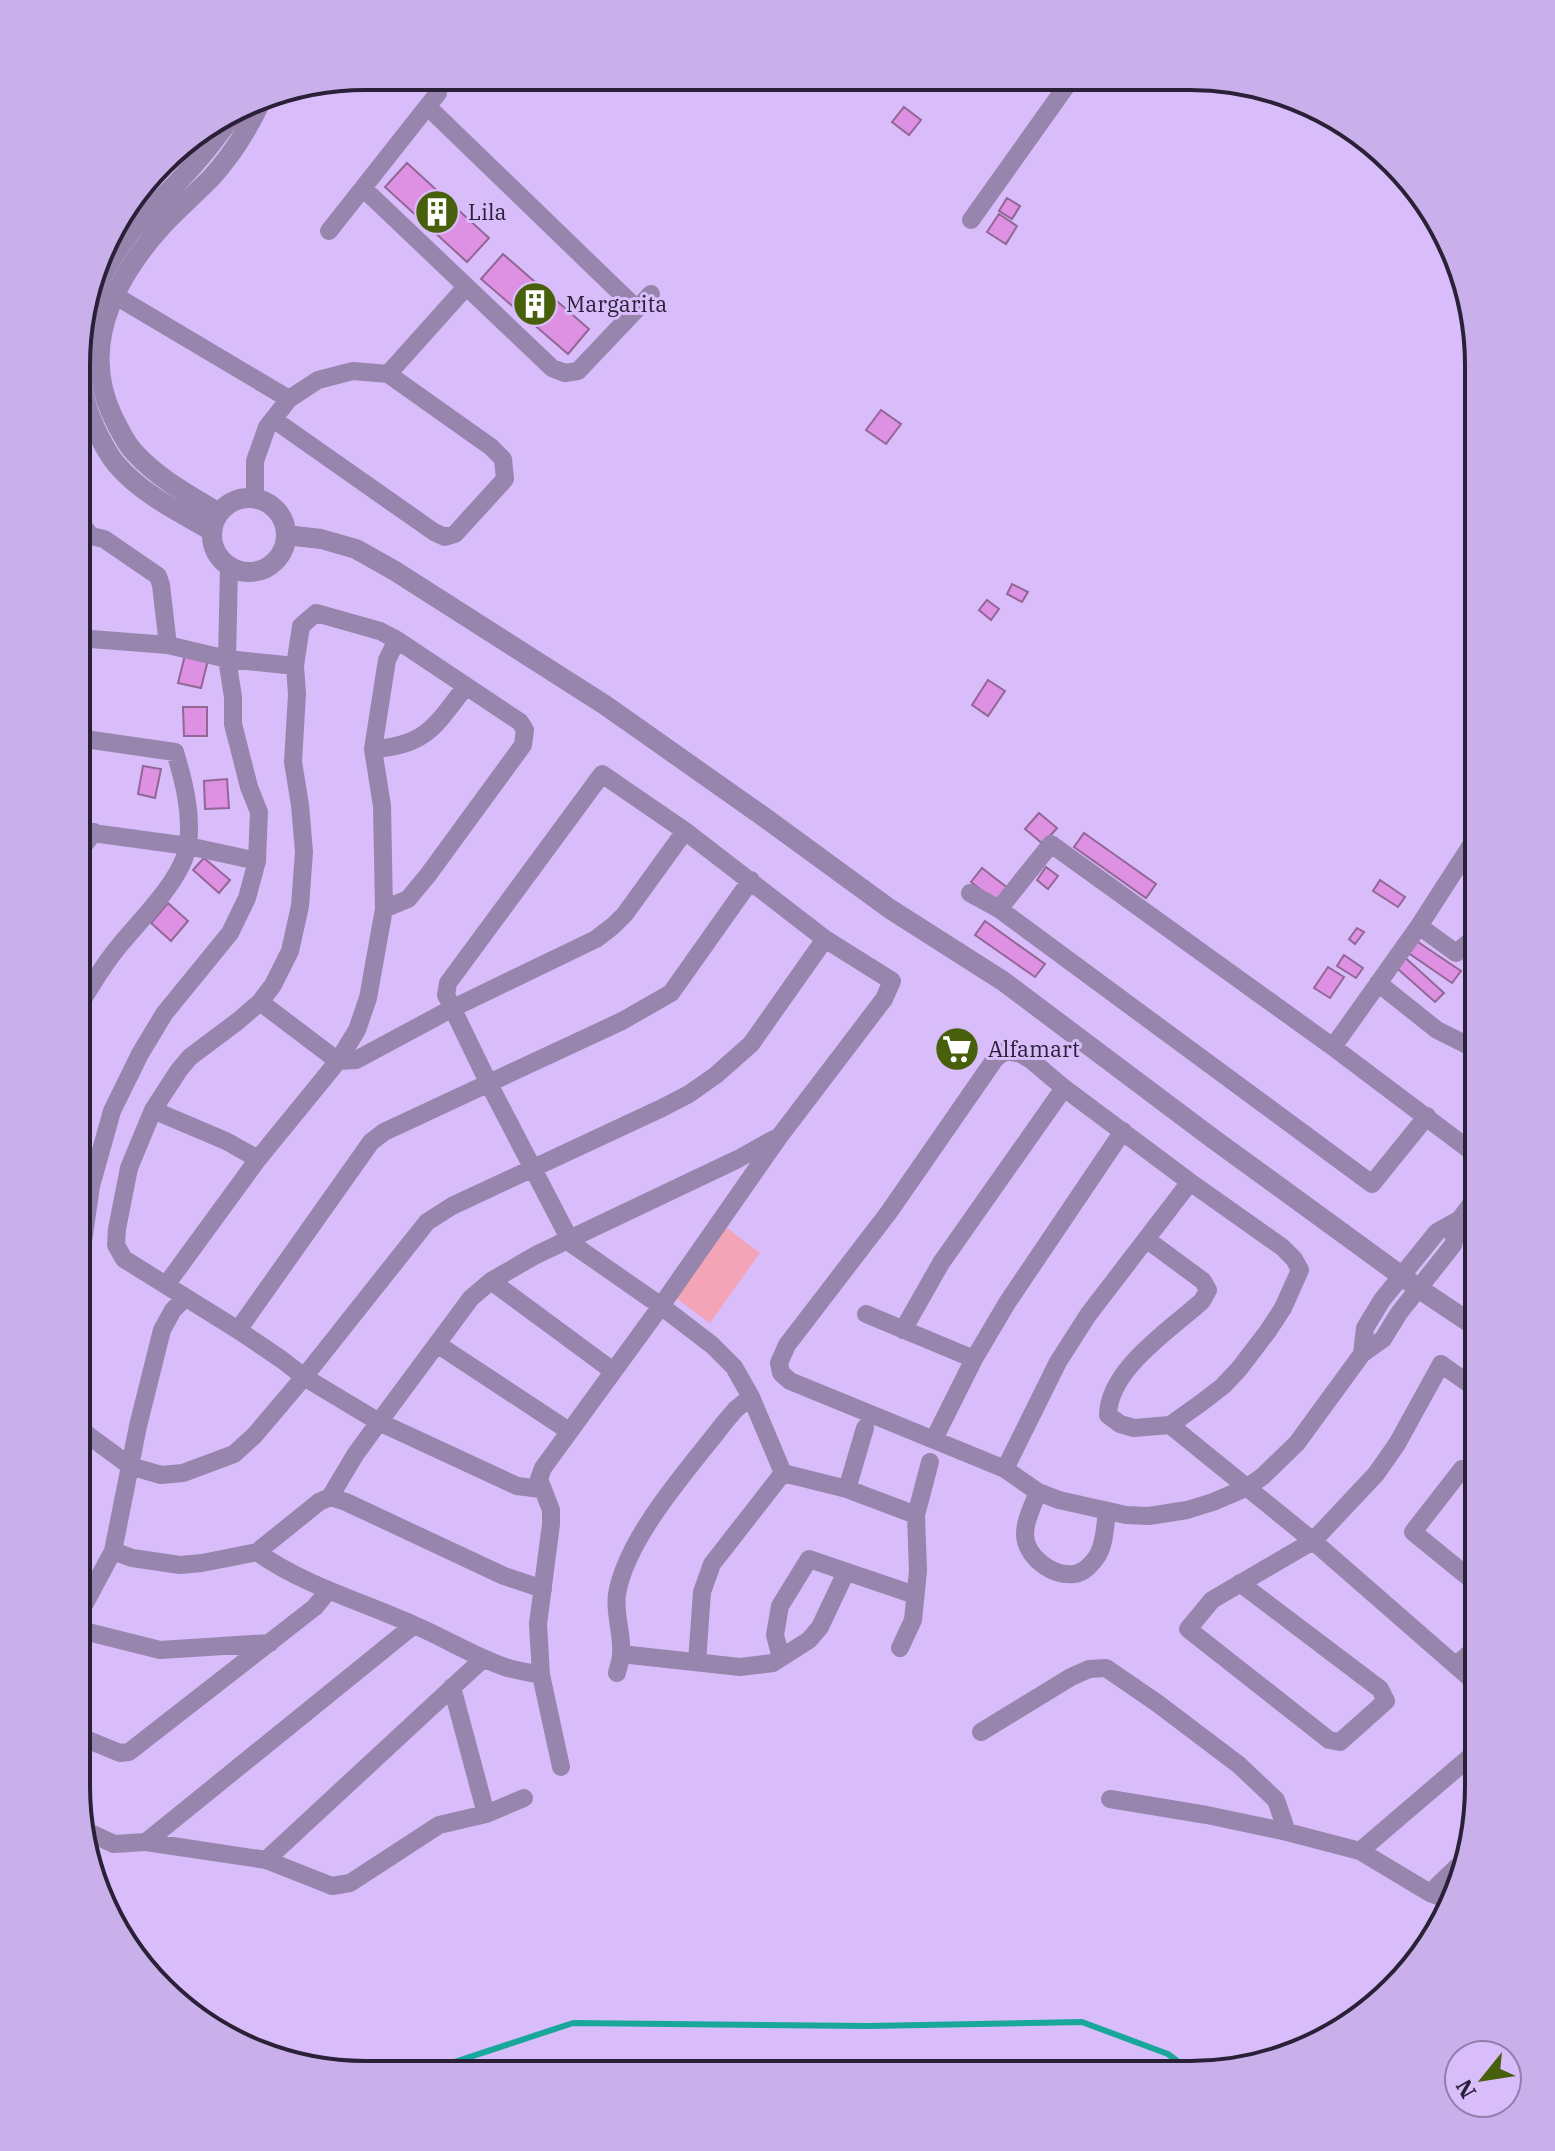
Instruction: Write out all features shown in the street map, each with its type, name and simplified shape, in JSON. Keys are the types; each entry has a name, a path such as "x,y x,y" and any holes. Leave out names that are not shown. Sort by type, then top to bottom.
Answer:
{"street":[{"path":"971,220 1063,90"},
{"path":"329,231 433,100 637,309"},
{"path":"215,522 133,451 105,402 100,347 114,295 127,270 174,214 212,176 256,113"},
{"path":"111,261 147,211 195,163 220,132"},
{"path":"364,189 552,368 565,373 578,371 651,294"},
{"path":"388,374 466,287"},
{"path":"114,295 289,399"},
{"path":"255,498 255,461 273,419 289,399 318,380 353,371 388,374 491,447 503,459 505,479 455,534 445,537 273,419"},
{"path":"90,417 116,464 149,494 215,522"},
{"path":"255,498 274,507 286,535 281,554 268,567 250,572 239,571 229,567 216,551 215,522 235,500 255,498"},
{"path":"286,535 321,539 356,549 605,705 890,909 1003,981 1464,1319"},
{"path":"90,540 104,539 158,576 168,645"},
{"path":"90,1193 112,1111 140,1054 164,1014 230,933 247,898 257,861 259,812 249,787 233,724 233,697 227,659 229,567"},
{"path":"384,909 408,899 428,875 523,745 525,730 520,722 397,640 380,631 316,613 301,626 295,666 297,694 293,762 304,852 300,906 290,951 273,985 260,1002 190,1057 153,1110 129,1168 116,1245 124,1259 238,1330 304,1377 379,1422 517,1486 541,1489"},
{"path":"90,639 168,645 227,659 295,666"},
{"path":"166,1285 258,1159 338,1061 357,1030 368,998 384,909 382,806 373,749 387,660 397,640"},
{"path":"373,749 409,743 428,733 466,686"},
{"path":"90,740 175,752 188,813 188,846 168,886 117,948 90,988"},
{"path":"561,1767 541,1675 538,1624 551,1510 539,1479 543,1468 661,1306 779,1137 884,999 892,981 825,939 685,831 602,774 448,983 446,995 569,1239 575,1247 661,1306 712,1345 734,1367 751,1397 783,1473"},
{"path":"260,1002 338,1061 356,1060 451,1009 596,939 625,914 685,831"},
{"path":"90,833 188,846 257,861"},
{"path":"999,909 1051,844 1464,1146"},
{"path":"1333,1047 1465,866"},
{"path":"238,1330 371,1142 384,1132 622,1021 671,993 751,880"},
{"path":"970,893 999,909 1372,1184 1427,1116"},
{"path":"1419,926 1456,953 1465,946"},
{"path":"90,1437 130,1466 161,1475 183,1473 234,1454 254,1436 304,1377 427,1222 452,1206 662,1108 716,1075 751,1044 825,939"},
{"path":"1378,983 1437,1030 1465,1044"},
{"path":"1146,1239 1203,1281 1208,1290 1202,1301 1133,1362 1114,1387 1108,1415 1120,1424 1134,1428 1170,1425 1223,1386 1268,1331 1283,1308 1300,1270 1282,1247 1190,1182 1031,1060 1005,1051 995,1059 889,1212 787,1345 779,1363 781,1373 790,1381 1005,1469 1038,1492 1126,1515 1149,1516 1187,1510 1248,1487 1297,1443 1362,1354 1365,1328 1382,1300 1410,1282 1437,1232 1460,1219 1464,1213"},
{"path":"903,1330 941,1263 1064,1088"},
{"path":"153,1110 226,1141 258,1159"},
{"path":"934,1439 974,1359 1007,1303 1123,1131"},
{"path":"113,1551 132,1558 180,1565 257,1552 319,1502 330,1497 355,1455 471,1298 491,1281 569,1239 779,1137"},
{"path":"1005,1469 1058,1362 1088,1315 1190,1182"},
{"path":"491,1281 613,1371"},
{"path":"90,1594 113,1551 162,1330 173,1310 185,1298"},
{"path":"866,1314 974,1359"},
{"path":"437,1344 569,1431"},
{"path":"1240,1583 1380,1689 1386,1701 1340,1742 1329,1740 1188,1629 1212,1600 1240,1583 1313,1541 1376,1474 1397,1444 1441,1364 1464,1381"},
{"path":"617,1673 621,1654 617,1595 633,1549 645,1527 724,1423 751,1397"},
{"path":"1170,1425 1313,1541 1464,1672"},
{"path":"847,1489 865,1428"},
{"path":"900,1648 913,1620 918,1571 916,1515 930,1462"},
{"path":"1464,1471 1462,1469 1413,1532 1464,1574"},
{"path":"783,1473 847,1489 916,1515"},
{"path":"697,1662 702,1592 712,1564 783,1473"},
{"path":"1038,1492 1025,1527 1026,1545 1034,1557 1056,1571 1073,1574 1088,1566 1097,1556 1103,1543 1107,1512"},
{"path":"330,1497 504,1576 543,1589"},
{"path":"257,1552 328,1591 414,1625 483,1659 541,1675"},
{"path":"781,1658 775,1635 780,1606 809,1559 915,1595"},
{"path":"621,1654 740,1667 773,1663 809,1640 820,1627 846,1572"},
{"path":"90,1741 120,1753 129,1752 315,1607 328,1591"},
{"path":"146,1842 414,1625"},
{"path":"90,1632 160,1650 270,1643"},
{"path":"1456,1665 1464,1658"},
{"path":"266,1860 483,1659"},
{"path":"981,1732 1071,1677 1089,1669 1106,1668 1239,1765 1276,1800 1287,1832"},
{"path":"452,1687 486,1814"},
{"path":"1360,1851 1464,1762"},
{"path":"94,1835 114,1844 146,1842 266,1860 332,1886 350,1883 439,1825 486,1814 524,1798"},
{"path":"1110,1799 1207,1815 1360,1851 1438,1896"}],"shaded area":[{"path":"723,1225 760,1253 710,1323 672,1295"}],"building":[{"path":"904,107 921,120 909,135 892,122"},
{"name":"Lila","path":"407,163 489,238 467,262 385,187"},
{"path":"1007,198 1020,206 1012,219 999,211"},
{"path":"999,214 1017,226 1006,244 987,232"},
{"name":"Margarita","path":"503,254 589,329 568,354 481,279"},
{"path":"881,410 901,424 886,444 866,430"},
{"path":"1012,584 1028,592 1022,602 1007,594"},
{"path":"987,600 999,609 991,620 979,610"},
{"path":"185,655 208,660 201,688 178,683"},
{"path":"988,680 1005,691 988,716 972,705"},
{"path":"183,707 207,707 207,736 184,736"},
{"path":"143,766 161,769 155,798 138,794"},
{"path":"227,779 229,808 205,809 204,781"},
{"path":"1039,813 1057,828 1043,844 1025,829"},
{"path":"1084,833 1156,884 1146,898 1074,847"},
{"path":"204,858 230,880 219,893 193,870"},
{"path":"1046,867 1058,876 1048,889 1037,880"},
{"path":"982,868 1009,889 998,903 971,882"},
{"path":"1380,880 1405,897 1398,907 1373,891"},
{"path":"168,903 188,921 171,941 151,923"},
{"path":"985,921 1045,964 1035,977 975,935"},
{"path":"1357,928 1364,932 1355,944 1349,939"},
{"path":"1412,938 1461,971 1452,983 1404,950"},
{"path":"1400,953 1444,993 1435,1002 1391,963"},
{"path":"1344,955 1363,968 1356,978 1337,966"},
{"path":"1328,967 1344,977 1330,998 1314,988"}],"waterway":[{"path":"457,2061 573,2023 868,2026 1082,2022 1168,2054 1177,2061"}],"place":[{"name":"Lila","path":"437,212"},
{"name":"Margarita","path":"535,304"},
{"name":"Alfamart","path":"957,1049"}]}
